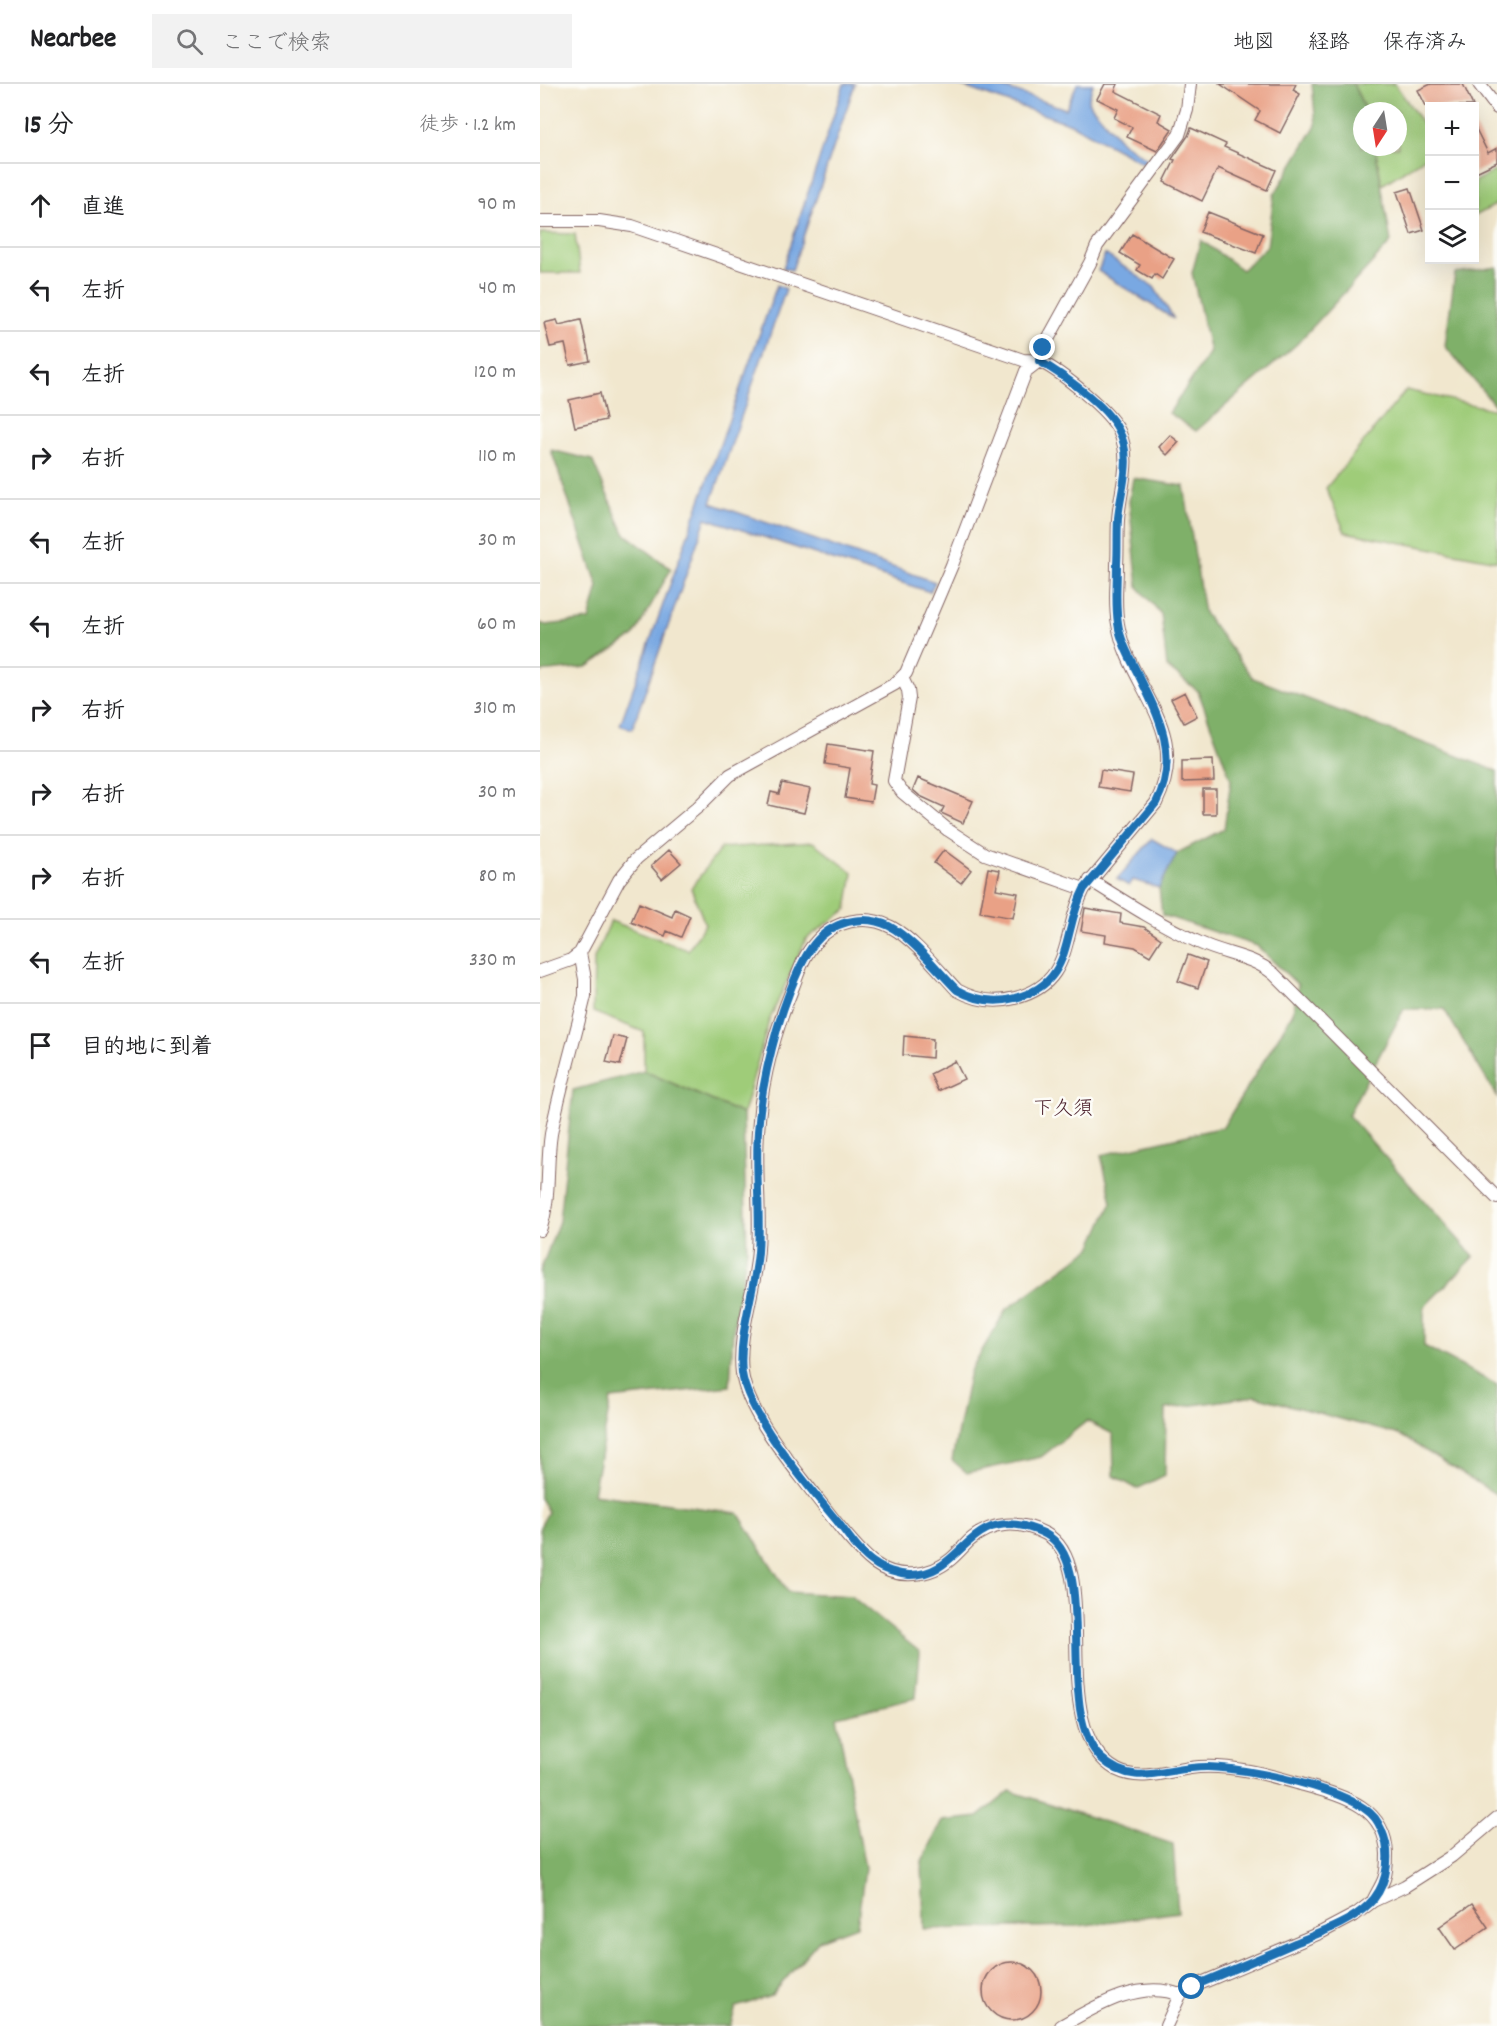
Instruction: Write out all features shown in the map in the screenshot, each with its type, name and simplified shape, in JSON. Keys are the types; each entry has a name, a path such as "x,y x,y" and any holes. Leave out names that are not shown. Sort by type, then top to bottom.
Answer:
{"street":[{"path":"540,971 571,960 580,953 619,880 636,859 698,807 730,775 902,678 910,666 952,565 1026,371 1039,361 1043,348 1097,246 1179,135 1187,110 1190,84"},
{"path":"1479,84 1497,108"},
{"path":"540,221 599,220 632,226 1023,360 1039,361 1061,374 1105,411 1118,429 1126,450 1126,471 1118,519 1115,591 1118,626 1129,657 1155,708 1164,736 1167,763 1163,789 1156,803 1087,884 1077,902 1064,954 1056,972 1044,986 1031,994 1006,1001 987,1001 957,990 904,936 888,925 877,921 850,921 836,926 813,944 804,959 779,1021 764,1079 758,1133 759,1245 756,1279 742,1346 742,1376 752,1404 767,1429 815,1495 862,1552 876,1565 907,1575 921,1574 936,1569 950,1560 972,1537 994,1525 1013,1524 1036,1529 1053,1539 1065,1555 1072,1581 1080,1710 1086,1734 1096,1754 1112,1767 1125,1773 1144,1776 1199,1767 1225,1768 1266,1774 1348,1799 1375,1818 1382,1830 1386,1845 1385,1876 1373,1901"},
{"path":"902,678 909,698 894,782 902,792 948,830 985,854 1087,884 1126,902 1198,942 1262,964 1497,1198"},
{"path":"540,1230 547,1196 551,1134 585,996 585,979 580,953"},
{"path":"1166,2026 1180,1995 1200,1983 1322,1932 1356,1914 1373,1901 1405,1886 1452,1856 1497,1818"},
{"path":"1061,2026 1112,1999 1155,1989 1168,1990 1180,1995"}],"green space":[{"path":"1312,84 1353,84 1362,102 1353,102 1353,156 1377,156 1391,242 1297,344 1196,431 1169,413 1210,352 1192,273 1201,240 1242,270 1267,246 1274,195 1316,125"},
{"path":"1353,84 1395,84 1425,127 1425,158 1382,185 1377,156 1407,156 1407,102 1362,102"},
{"path":"1497,170 1497,204 1479,214 1479,210 1479,179"},
{"path":"540,233 575,234 580,273 540,273"},
{"path":"1497,267 1497,408 1445,346 1455,273"},
{"path":"1406,390 1497,410 1494,457 1497,459 1497,561 1345,532 1326,488"},
{"path":"551,450 592,460 624,533 671,569 634,636 587,667 540,672 540,623 546,625 589,620 598,586"},
{"path":"1133,478 1184,486 1204,613 1253,678 1497,771 1497,1097 1444,1009 1404,1009 1348,1115 1474,1257 1424,1307 1424,1346 1497,1385 1497,1495 1400,1435 1255,1396 1166,1409 1165,1475 1137,1489 1114,1476 1113,1434 1087,1421 1041,1457 967,1473 952,1460 970,1371 1006,1310 1091,1248 1112,1202 1101,1155 1223,1127 1293,1013 1298,985 1257,946 1162,915 1159,888 1177,853 1224,829 1231,780 1198,691 1167,667 1161,614 1138,587 1129,501"},
{"path":"813,842 853,873 847,909 806,939 769,1021 743,1114 644,1071 644,1032 593,1012 594,958 611,921 688,950 705,924 691,888 721,848"},
{"path":"644,1071 743,1114 747,1250 733,1332 730,1386 611,1399 593,1494 738,1513 788,1592 851,1596 920,1652 916,1698 837,1717 865,1868 857,1926 819,1940 771,1996 736,2007 730,2026 540,2026 540,1527 548,1512 540,1498 540,1272 559,1221 573,1090"},
{"path":"1010,1791 1173,1844 1178,1912 1079,1926 924,1929 922,1862 942,1821 978,1817"}],"water":[{"path":"844,84 855,84 792,270 783,268"},
{"path":"955,84 993,84 1066,109 1077,84 1093,84 1088,102 1122,142 1147,159 1145,164 1071,124"},
{"path":"1105,254 1154,287 1174,319 1098,271"},
{"path":"777,285 786,289 711,503 935,582 930,592 706,518 632,729 620,725"},
{"path":"1152,839 1177,853 1159,888 1133,880 1129,886 1117,879"}],"building":[{"path":"1105,84 1118,84 1115,91 1161,114 1158,121 1172,129 1157,151 1127,137 1132,127 1114,118 1118,109 1097,99"},
{"path":"1220,84 1296,84 1293,90 1300,94 1280,133 1255,120 1260,111"},
{"path":"1431,84 1463,84 1471,102 1425,102 1425,104 1418,90"},
{"path":"1191,128 1226,144 1224,147 1276,170 1267,190 1218,168 1202,201 1164,182 1175,160 1172,159"},
{"path":"1479,135 1488,153 1497,148 1497,162 1479,171"},
{"path":"1410,188 1424,230 1411,234 1397,192"},
{"path":"1208,212 1263,234 1256,253 1200,232"},
{"path":"1132,234 1174,259 1162,279 1155,274 1152,279 1137,270 1140,265 1120,253"},
{"path":"557,320 559,325 581,320 590,361 570,365 565,344 550,347 544,323"},
{"path":"600,393 606,420 575,427 569,400"},
{"path":"1170,435 1179,442 1167,455 1159,447"},
{"path":"1185,692 1197,716 1184,723 1171,699"},
{"path":"828,744 874,751 869,784 874,785 871,802 845,798 850,768 825,764"},
{"path":"1213,760 1214,781 1182,782 1182,761"},
{"path":"1101,770 1133,775 1130,792 1098,787"},
{"path":"918,778 973,801 963,823 941,813 944,807 920,796 913,790"},
{"path":"782,783 810,789 804,813 768,805 771,792 779,794"},
{"path":"1203,789 1216,789 1216,814 1203,814"},
{"path":"669,850 681,863 662,879 651,866"},
{"path":"944,850 971,870 961,883 934,863"},
{"path":"988,868 1000,870 996,889 1018,893 1013,918 980,912"},
{"path":"639,903 672,917 675,909 690,916 681,937 667,931 665,936 631,922"},
{"path":"1085,908 1121,914 1120,923 1144,927 1161,939 1150,956 1135,947 1105,942 1106,935 1081,931"},
{"path":"1188,955 1207,962 1198,988 1178,981"},
{"path":"613,1036 627,1039 620,1065 606,1062"},
{"path":"904,1036 933,1039 932,1058 903,1055"},
{"path":"955,1061 964,1079 938,1091 930,1074"},
{"path":"1472,1904 1488,1927 1455,1950 1439,1927"},
{"path":"1006,1962 1018,1962 1033,1970 1041,1985 1041,1997 1033,2012 1018,2020 1006,2020 991,2012 983,1997 983,1985 991,1970"}],"district":[{"name":"下久須","path":"1063,1110"}],"route":[{"path":"1043,348 1039,361 1061,374 1105,411 1118,429 1126,450 1126,471 1118,519 1115,591 1118,626 1129,657 1155,708 1164,736 1167,763 1163,789 1156,803 1084,889 1077,902 1064,954 1056,972 1044,986 1031,994 1006,1001 987,1001 965,994 957,990 904,936 888,925 877,921 850,921 836,926 813,944 804,959 779,1021 764,1079 758,1133 759,1245 756,1279 742,1346 742,1376 752,1404 767,1429 815,1495 862,1552 876,1565 907,1575 921,1574 936,1569 950,1560 972,1537 994,1525 1013,1524 1036,1529 1053,1539 1065,1555 1072,1581 1080,1710 1086,1734 1096,1754 1112,1767 1125,1773 1144,1776 1199,1767 1266,1774 1348,1799 1375,1818 1382,1830 1387,1860 1385,1876 1373,1901 1356,1914 1322,1932 1192,1987"}]}
